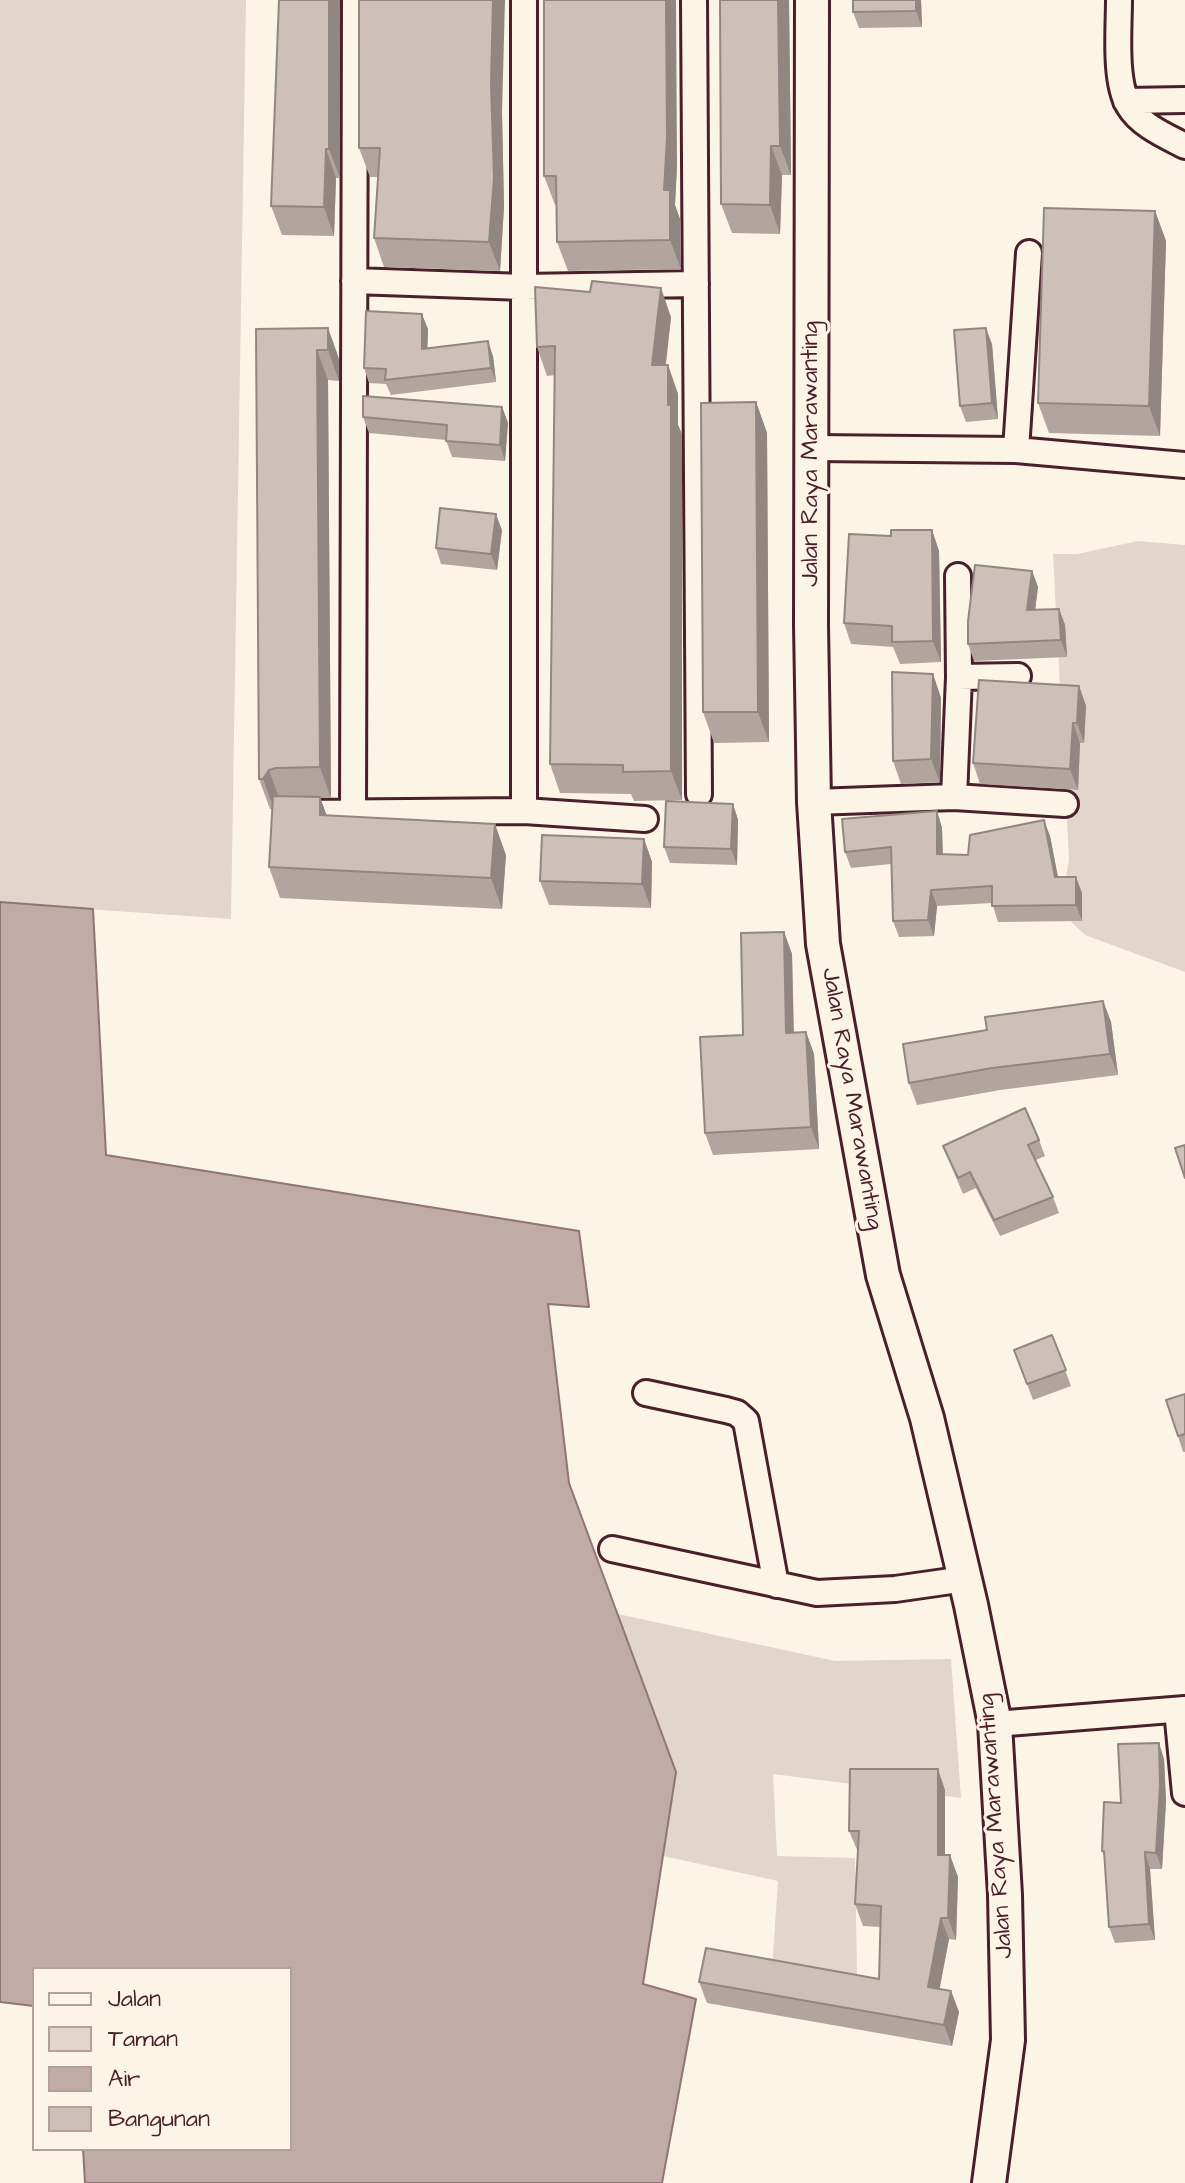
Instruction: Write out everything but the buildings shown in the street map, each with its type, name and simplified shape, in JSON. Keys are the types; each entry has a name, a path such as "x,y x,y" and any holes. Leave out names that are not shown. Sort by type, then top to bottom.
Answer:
{"street":[{"path":"353,810 355,0"},
{"path":"524,0 524,811"},
{"path":"694,0 699,794"},
{"name":"Jalan Raya Marawanting","path":"812,0 811,625 814,802 827,976 883,1275 927,1418 990,1689 995,1724 1005,1895 1008,2040 989,2183"},
{"path":"1119,0 1120,58 1126,101 1144,122 1185,146"},
{"path":"1126,101 1185,100"},
{"path":"1016,450 1029,253"},
{"path":"354,281 524,287 696,284"},
{"path":"813,448 1016,450 1185,465"},
{"path":"954,797 959,677 958,576"},
{"path":"959,677 1018,676"},
{"path":"814,802 954,797 1065,804"},
{"path":"288,813 353,810 524,811 645,819"},
{"path":"646,1393 737,1413 746,1421 776,1585"},
{"path":"612,1549 776,1585 833,1594 965,1579"},
{"path":"995,1724 1181,1710 1185,1793"}],"green space":[{"path":"0,0 246,0 231,919 0,903"},
{"path":"1138,541 1185,545 1185,972 1085,935 1060,911 1069,860 1053,554 1077,554"},
{"path":"618,1614 835,1661 951,1659 961,1798 773,1774 777,1856 855,1858 857,1974 772,1970 778,1881 663,1856 676,1772"}],"water":[{"path":"0,902 93,909 106,1155 579,1231 589,1307 548,1304 569,1483 676,1772 643,1984 696,1999 662,2183 85,2183 83,2151 292,2151 292,1967 32,1967 32,2006 0,2002"}]}
